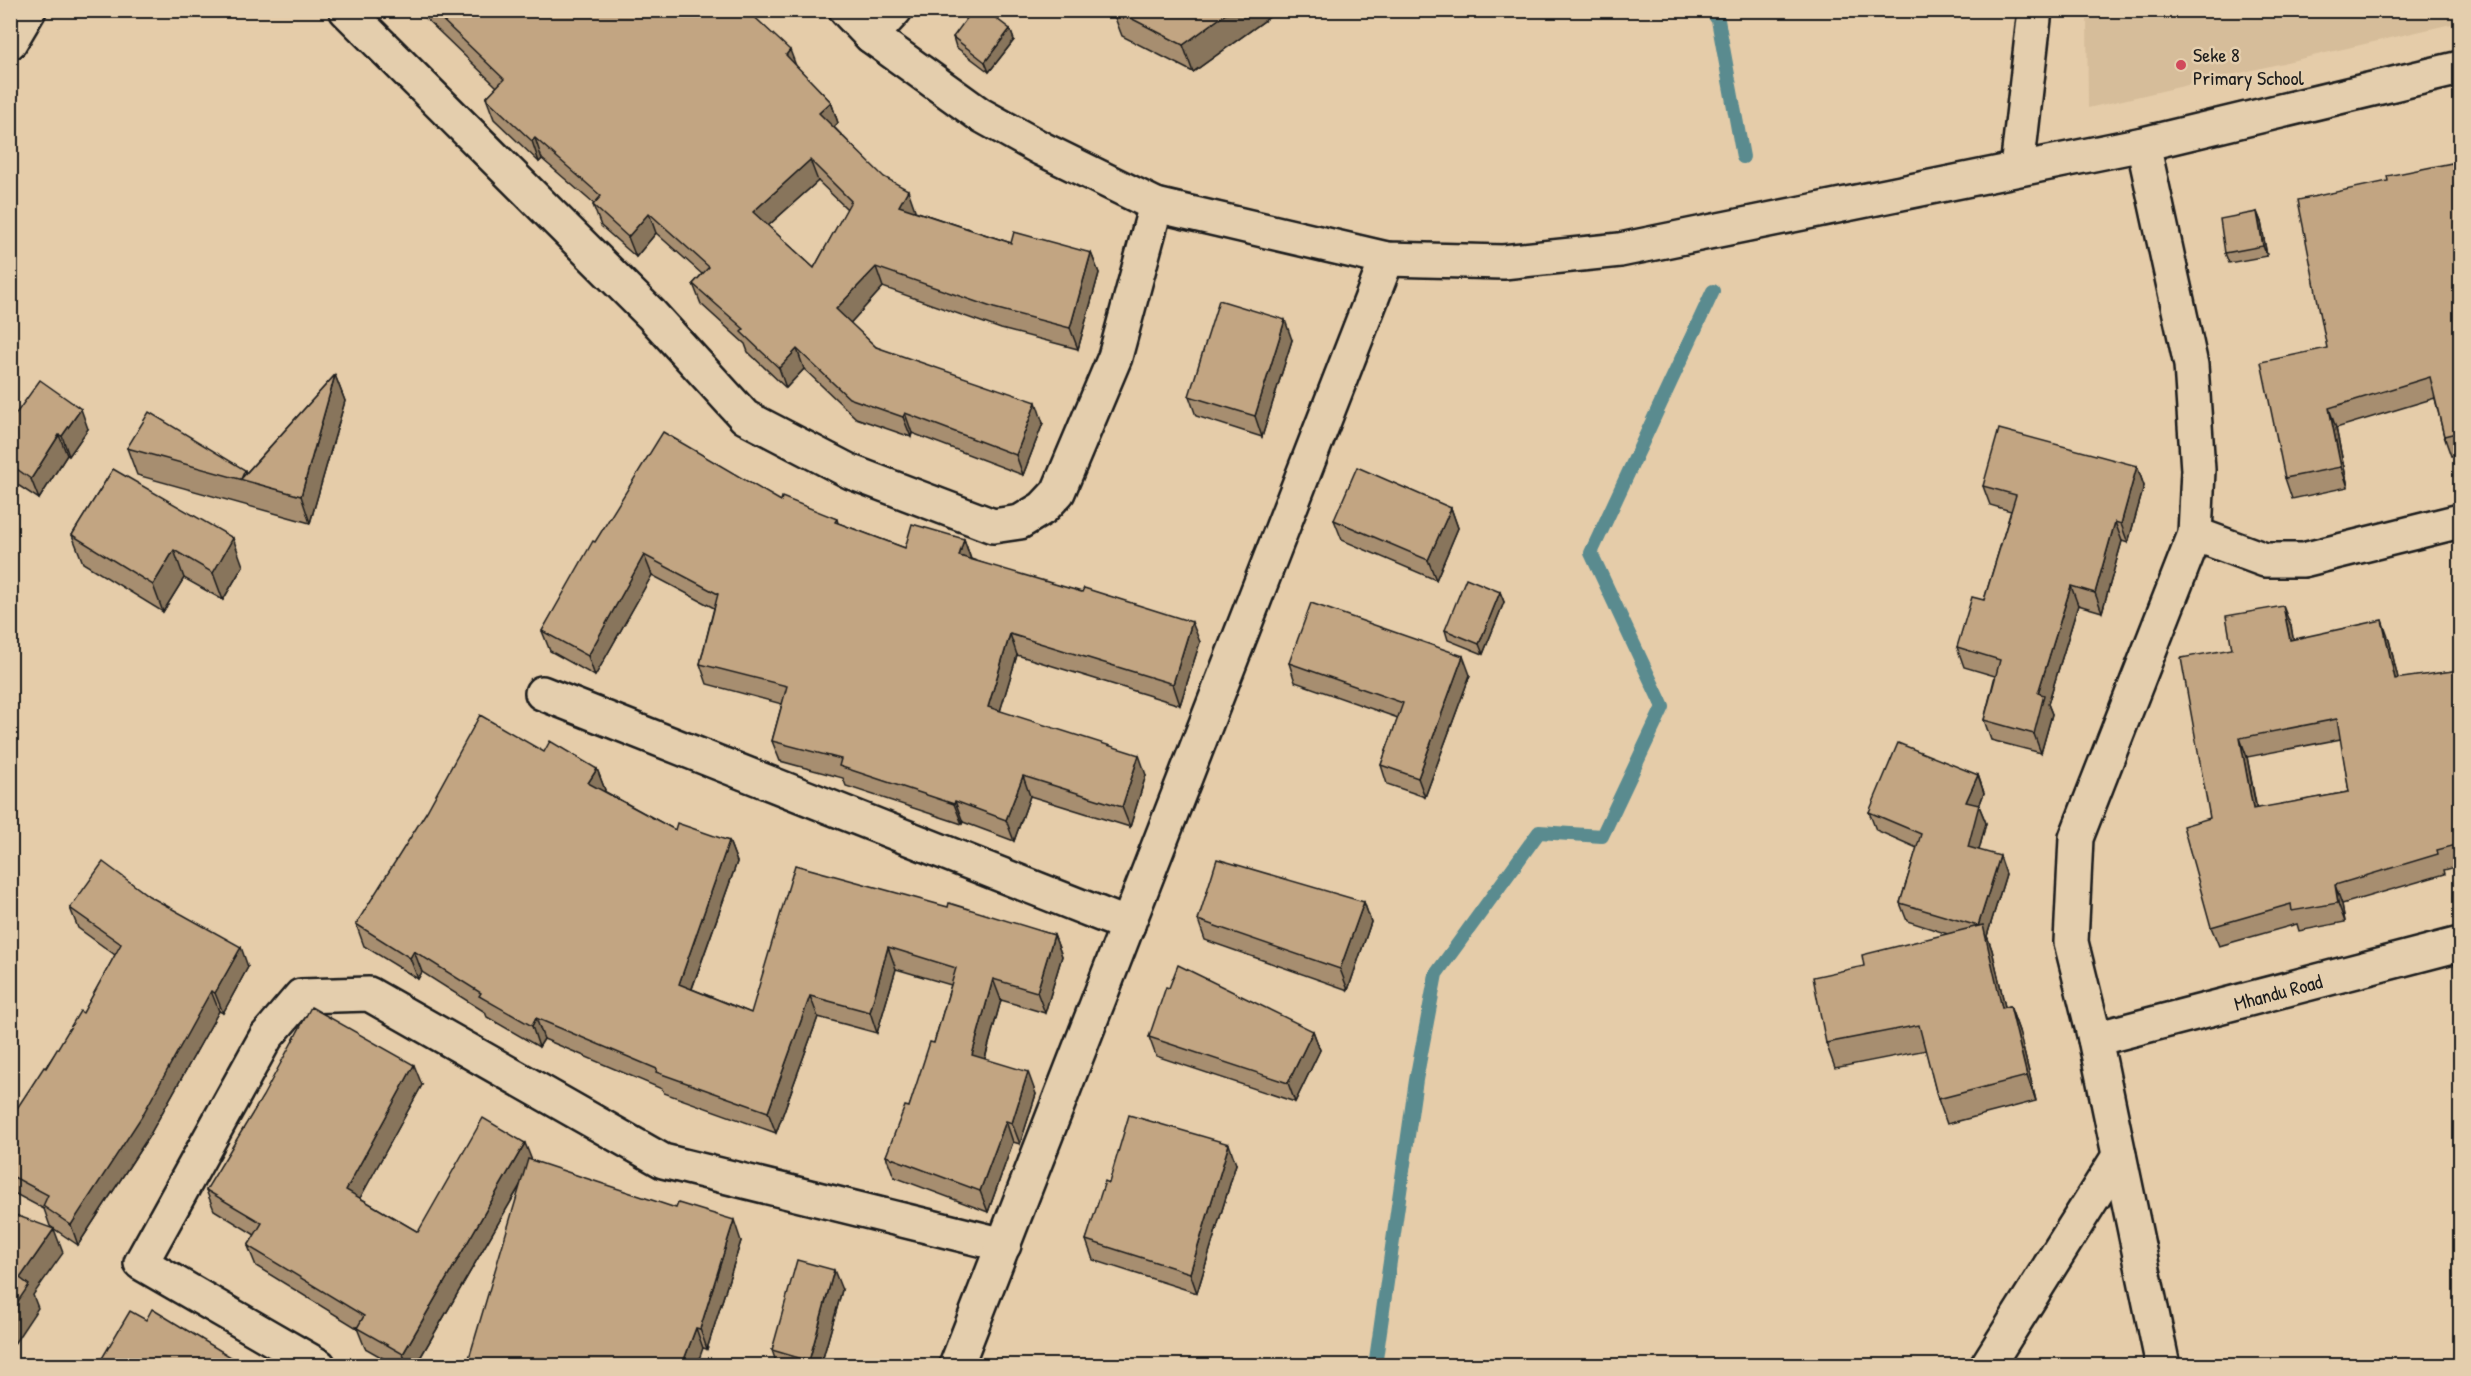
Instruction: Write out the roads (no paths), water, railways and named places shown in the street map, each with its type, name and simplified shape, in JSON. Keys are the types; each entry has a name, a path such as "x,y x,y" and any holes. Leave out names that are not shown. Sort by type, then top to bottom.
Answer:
{"street":[{"path":"10,42 29,10"},
{"path":"346,10 651,314 745,417 851,472 993,526 1020,522 1043,508 1058,492 1115,357 1156,205"},
{"path":"846,10 872,36 979,114 1042,149 1156,205 1387,259 1503,262 1620,250 2143,144 2460,68"},
{"path":"872,36 895,10"},
{"path":"2017,169 2035,10"},
{"path":"2143,144 2191,365 2198,470 2195,534 2076,838 2071,942 2095,1039 2163,1365"},
{"path":"956,1365 1005,1245 1387,259"},
{"path":"2195,534 2265,560 2303,560 2460,521"},
{"path":"542,693 1128,925"},
{"name":"Mhandu Road","path":"2095,1039 2460,944"},
{"path":"320,1365 141,1263 266,1037 301,996 369,994 663,1161 1005,1245"},
{"path":"1987,1365 2119,1156"}],"waterway":[{"path":"1711,10 1718,20 1743,157"},
{"path":"1375,1366 1416,1080 1436,974 1539,832 1602,836 1663,707 1591,553 1713,291"}],"place":[{"name":"Seke 8 Primary School","path":"2181,65"}]}
